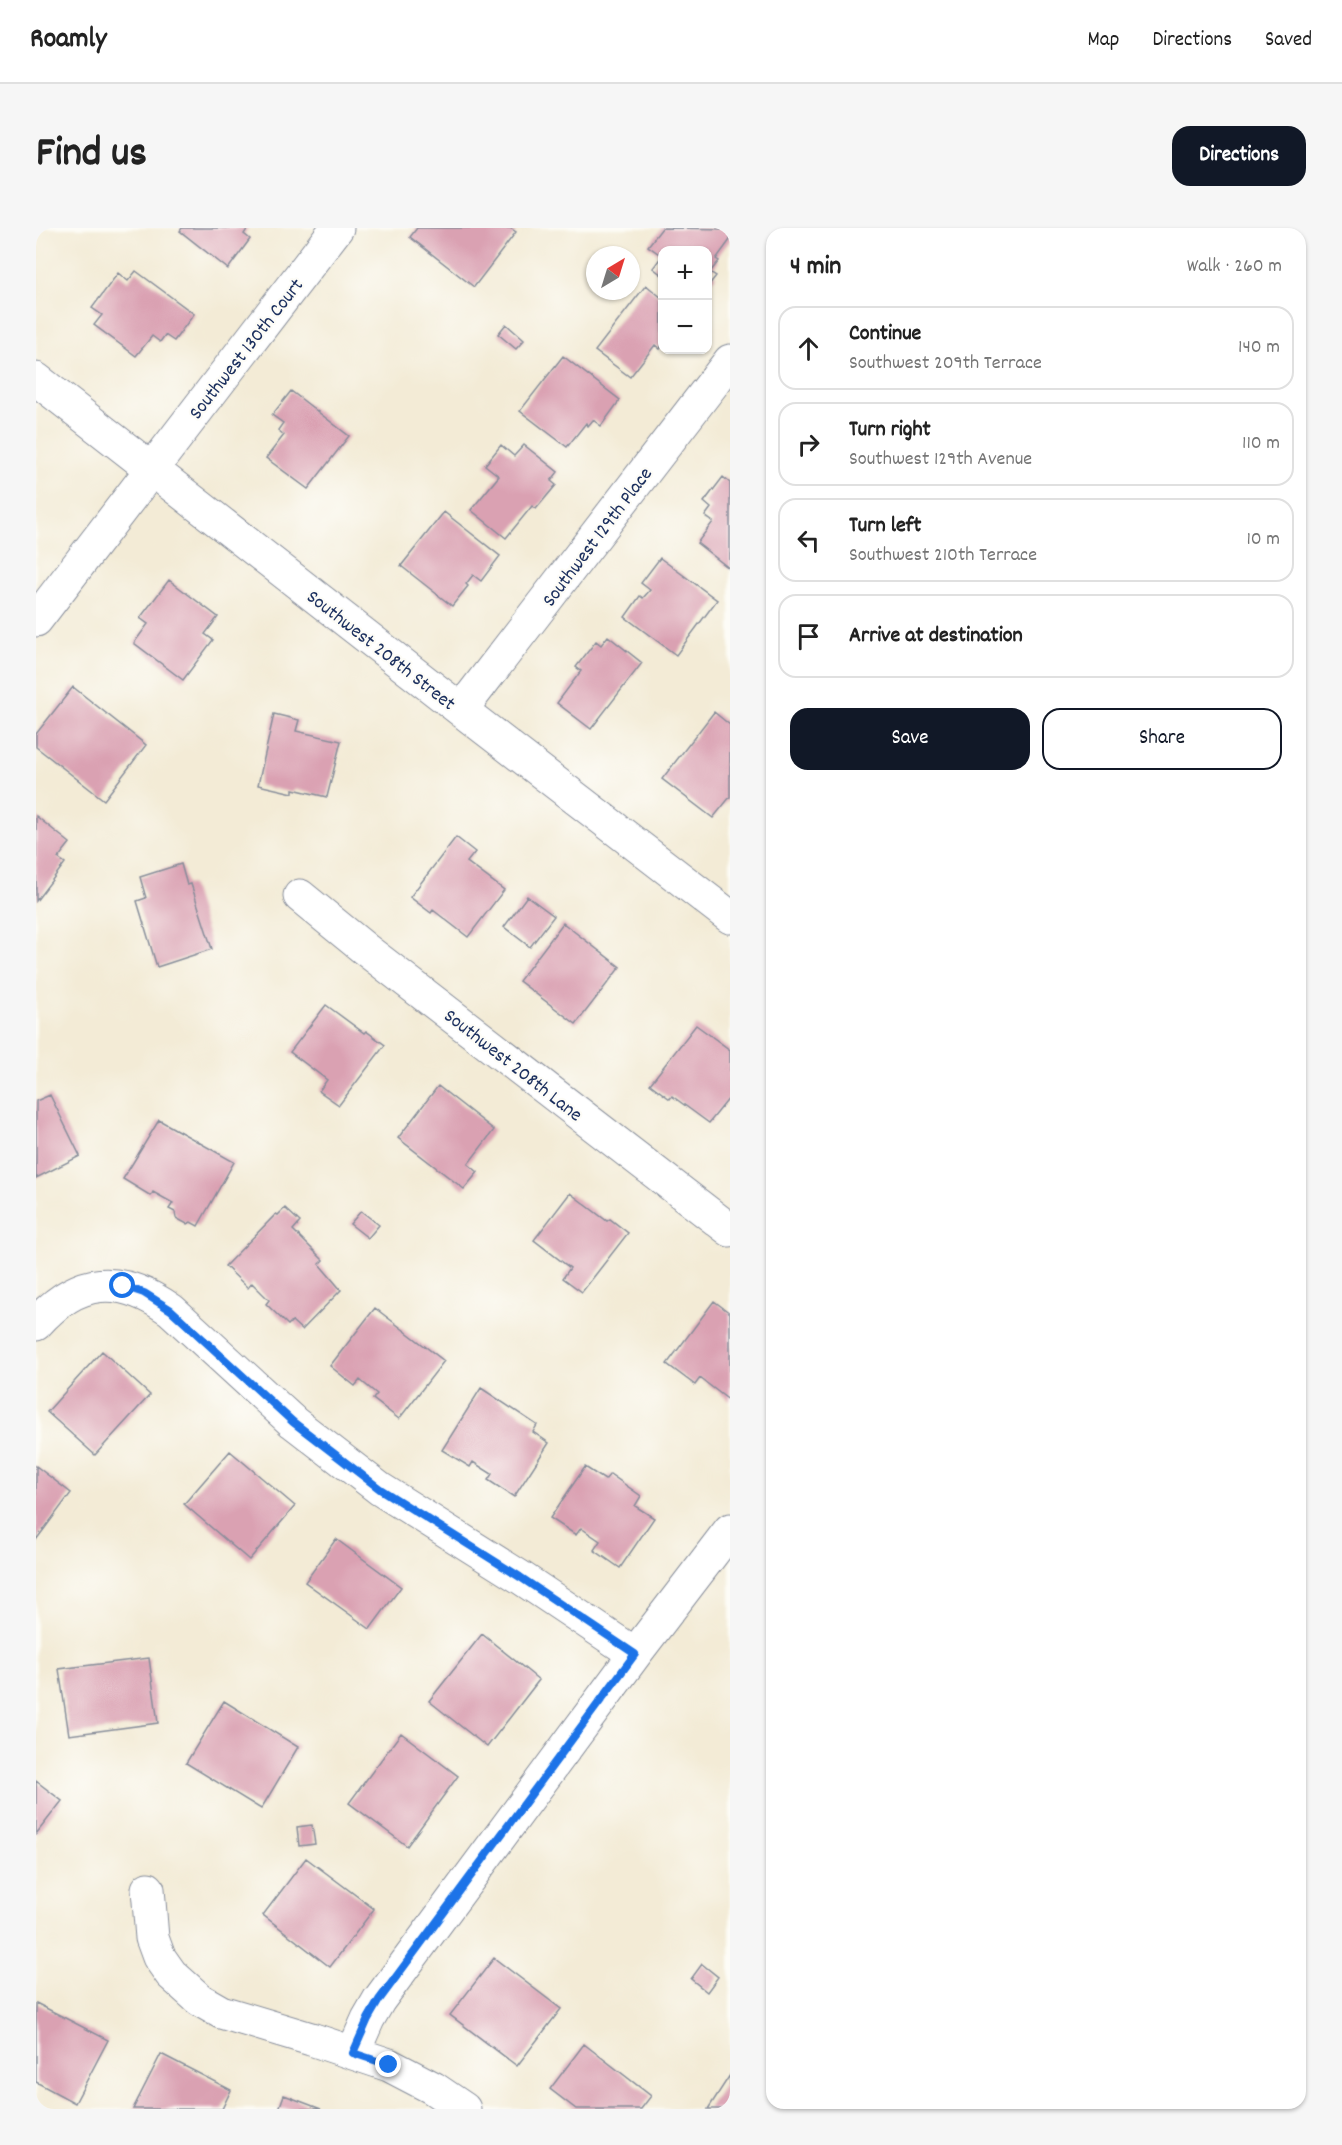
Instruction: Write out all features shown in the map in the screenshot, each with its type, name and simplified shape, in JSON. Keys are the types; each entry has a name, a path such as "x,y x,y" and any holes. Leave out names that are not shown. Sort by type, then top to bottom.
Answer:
{"street":[{"name":"Southwest 130th Court","path":"36,620 337,228"},
{"name":"Southwest 129th Place","path":"461,710 730,361"},
{"name":"Southwest 208th Street","path":"36,379 461,710 729,914"},
{"name":"Southwest 208th Lane","path":"300,896 365,949 730,1230"},
{"path":"36,1324 48,1310 66,1297 99,1284 123,1286 144,1293 165,1305 293,1422 380,1489 520,1577 635,1654"},
{"path":"353,2053 379,2000 635,1654 730,1530"},
{"path":"147,1889 152,1938 159,1958 184,1988 221,2012 397,2069 433,2088 464,2109"}],"building":[{"path":"182,228 248,228 244,234 250,239 228,269 180,231"},
{"path":"417,228 510,228 516,232 474,287 410,237"},
{"path":"662,228 730,229 730,240 716,259 719,261 712,270 712,246 658,246 658,253 648,246"},
{"path":"658,261 658,272 653,268"},
{"path":"136,271 194,314 174,341 165,335 160,342 152,336 136,356 94,325 102,315 92,308 118,273 128,281"},
{"path":"646,285 658,295 658,347 655,345 630,377 595,351 634,300 640,300 640,293"},
{"path":"506,324 524,340 516,349 498,334"},
{"path":"563,356 620,400 601,426 593,420 588,426 586,423 567,447 520,411"},
{"path":"291,391 349,436 308,489 266,458 284,435 278,430 283,423 272,415"},
{"path":"501,445 514,456 524,445 558,472 551,481 556,485 536,509 532,506 506,538 471,510 499,476 485,465"},
{"path":"723,477 730,483 730,569 697,543 713,522 705,516 711,508 704,502"},
{"path":"444,512 500,556 481,581 473,575 466,584 468,586 452,606 401,566"},
{"path":"660,558 717,600 676,655 625,617 640,596 643,598 650,590 641,583"},
{"path":"169,580 218,617 205,634 213,640 183,680 134,643 148,624 140,618"},
{"path":"608,636 642,663 591,729 557,703 581,671 576,667 596,641 601,645"},
{"path":"73,687 146,745 104,800 36,747 36,734"},
{"path":"714,712 730,725 730,797 713,818 662,779"},
{"path":"274,714 299,720 296,731 341,741 327,797 293,789 293,793 258,785"},
{"path":"36,816 70,843 58,858 65,863 36,901"},
{"path":"456,837 475,852 467,862 504,890 468,937 433,910 431,913 410,897"},
{"path":"181,864 187,885 191,884 212,949 157,967 137,901 146,898 140,877"},
{"path":"527,896 554,916 530,947 504,927"},
{"path":"563,923 620,967 576,1024 519,981"},
{"path":"326,1005 364,1033 366,1031 385,1045 339,1105 319,1091 327,1080 290,1052"},
{"path":"696,1025 730,1050 730,1097 709,1123 672,1096 670,1099 650,1084"},
{"path":"438,1086 494,1130 468,1164 478,1172 464,1189 398,1138"},
{"path":"50,1095 80,1156 36,1178 36,1101"},
{"path":"159,1120 234,1162 198,1226 191,1222 187,1224 176,1218 175,1212 169,1209 173,1203 153,1192 151,1196 123,1179"},
{"path":"570,1193 607,1221 610,1219 628,1233 582,1292 563,1278 570,1268 534,1240"},
{"path":"285,1208 300,1222 293,1230 323,1260 319,1264 341,1290 302,1330 292,1321 288,1325 266,1304 269,1300 252,1283 248,1288 225,1266 276,1214 278,1215"},
{"path":"361,1211 379,1225 368,1238 350,1224"},
{"path":"714,1301 730,1313 730,1401 700,1378 695,1385 667,1364"},
{"path":"375,1308 444,1361 399,1419 373,1399 377,1394 360,1380 355,1386 330,1366"},
{"path":"102,1351 150,1395 95,1455 47,1412"},
{"path":"481,1388 537,1425 533,1432 549,1443 514,1497 488,1480 492,1474 473,1462 470,1467 442,1450"},
{"path":"230,1451 295,1506 249,1560 184,1504"},
{"path":"36,1466 71,1493 36,1540"},
{"path":"585,1467 605,1480 610,1474 641,1496 635,1506 654,1518 620,1568 594,1550 600,1541 581,1528 576,1535 550,1518"},
{"path":"336,1539 401,1587 370,1629 305,1582"},
{"path":"482,1634 539,1680 487,1747 429,1701"},
{"path":"149,1658 158,1723 69,1735 59,1669"},
{"path":"224,1701 298,1747 261,1809 186,1763"},
{"path":"401,1733 458,1776 407,1846 349,1803"},
{"path":"36,1781 62,1801 36,1834"},
{"path":"312,1825 315,1844 299,1846 297,1827"},
{"path":"306,1858 374,1909 330,1967 263,1915"},
{"path":"494,1958 561,2009 517,2066 450,2015"},
{"path":"702,1964 718,1977 707,1992 691,1979"},
{"path":"36,2003 108,2040 75,2103 36,2082"},
{"path":"584,2044 651,2096 641,2109 576,2109 550,2089"},
{"path":"161,2054 231,2090 222,2109 133,2109"},
{"path":"730,2075 730,2109 708,2109"},
{"path":"284,2095 321,2109 279,2109"}],"route":[{"path":"123,1286 144,1293 171,1310 293,1422 380,1489 520,1577 635,1654 379,2000 353,2053 389,2065"}]}
